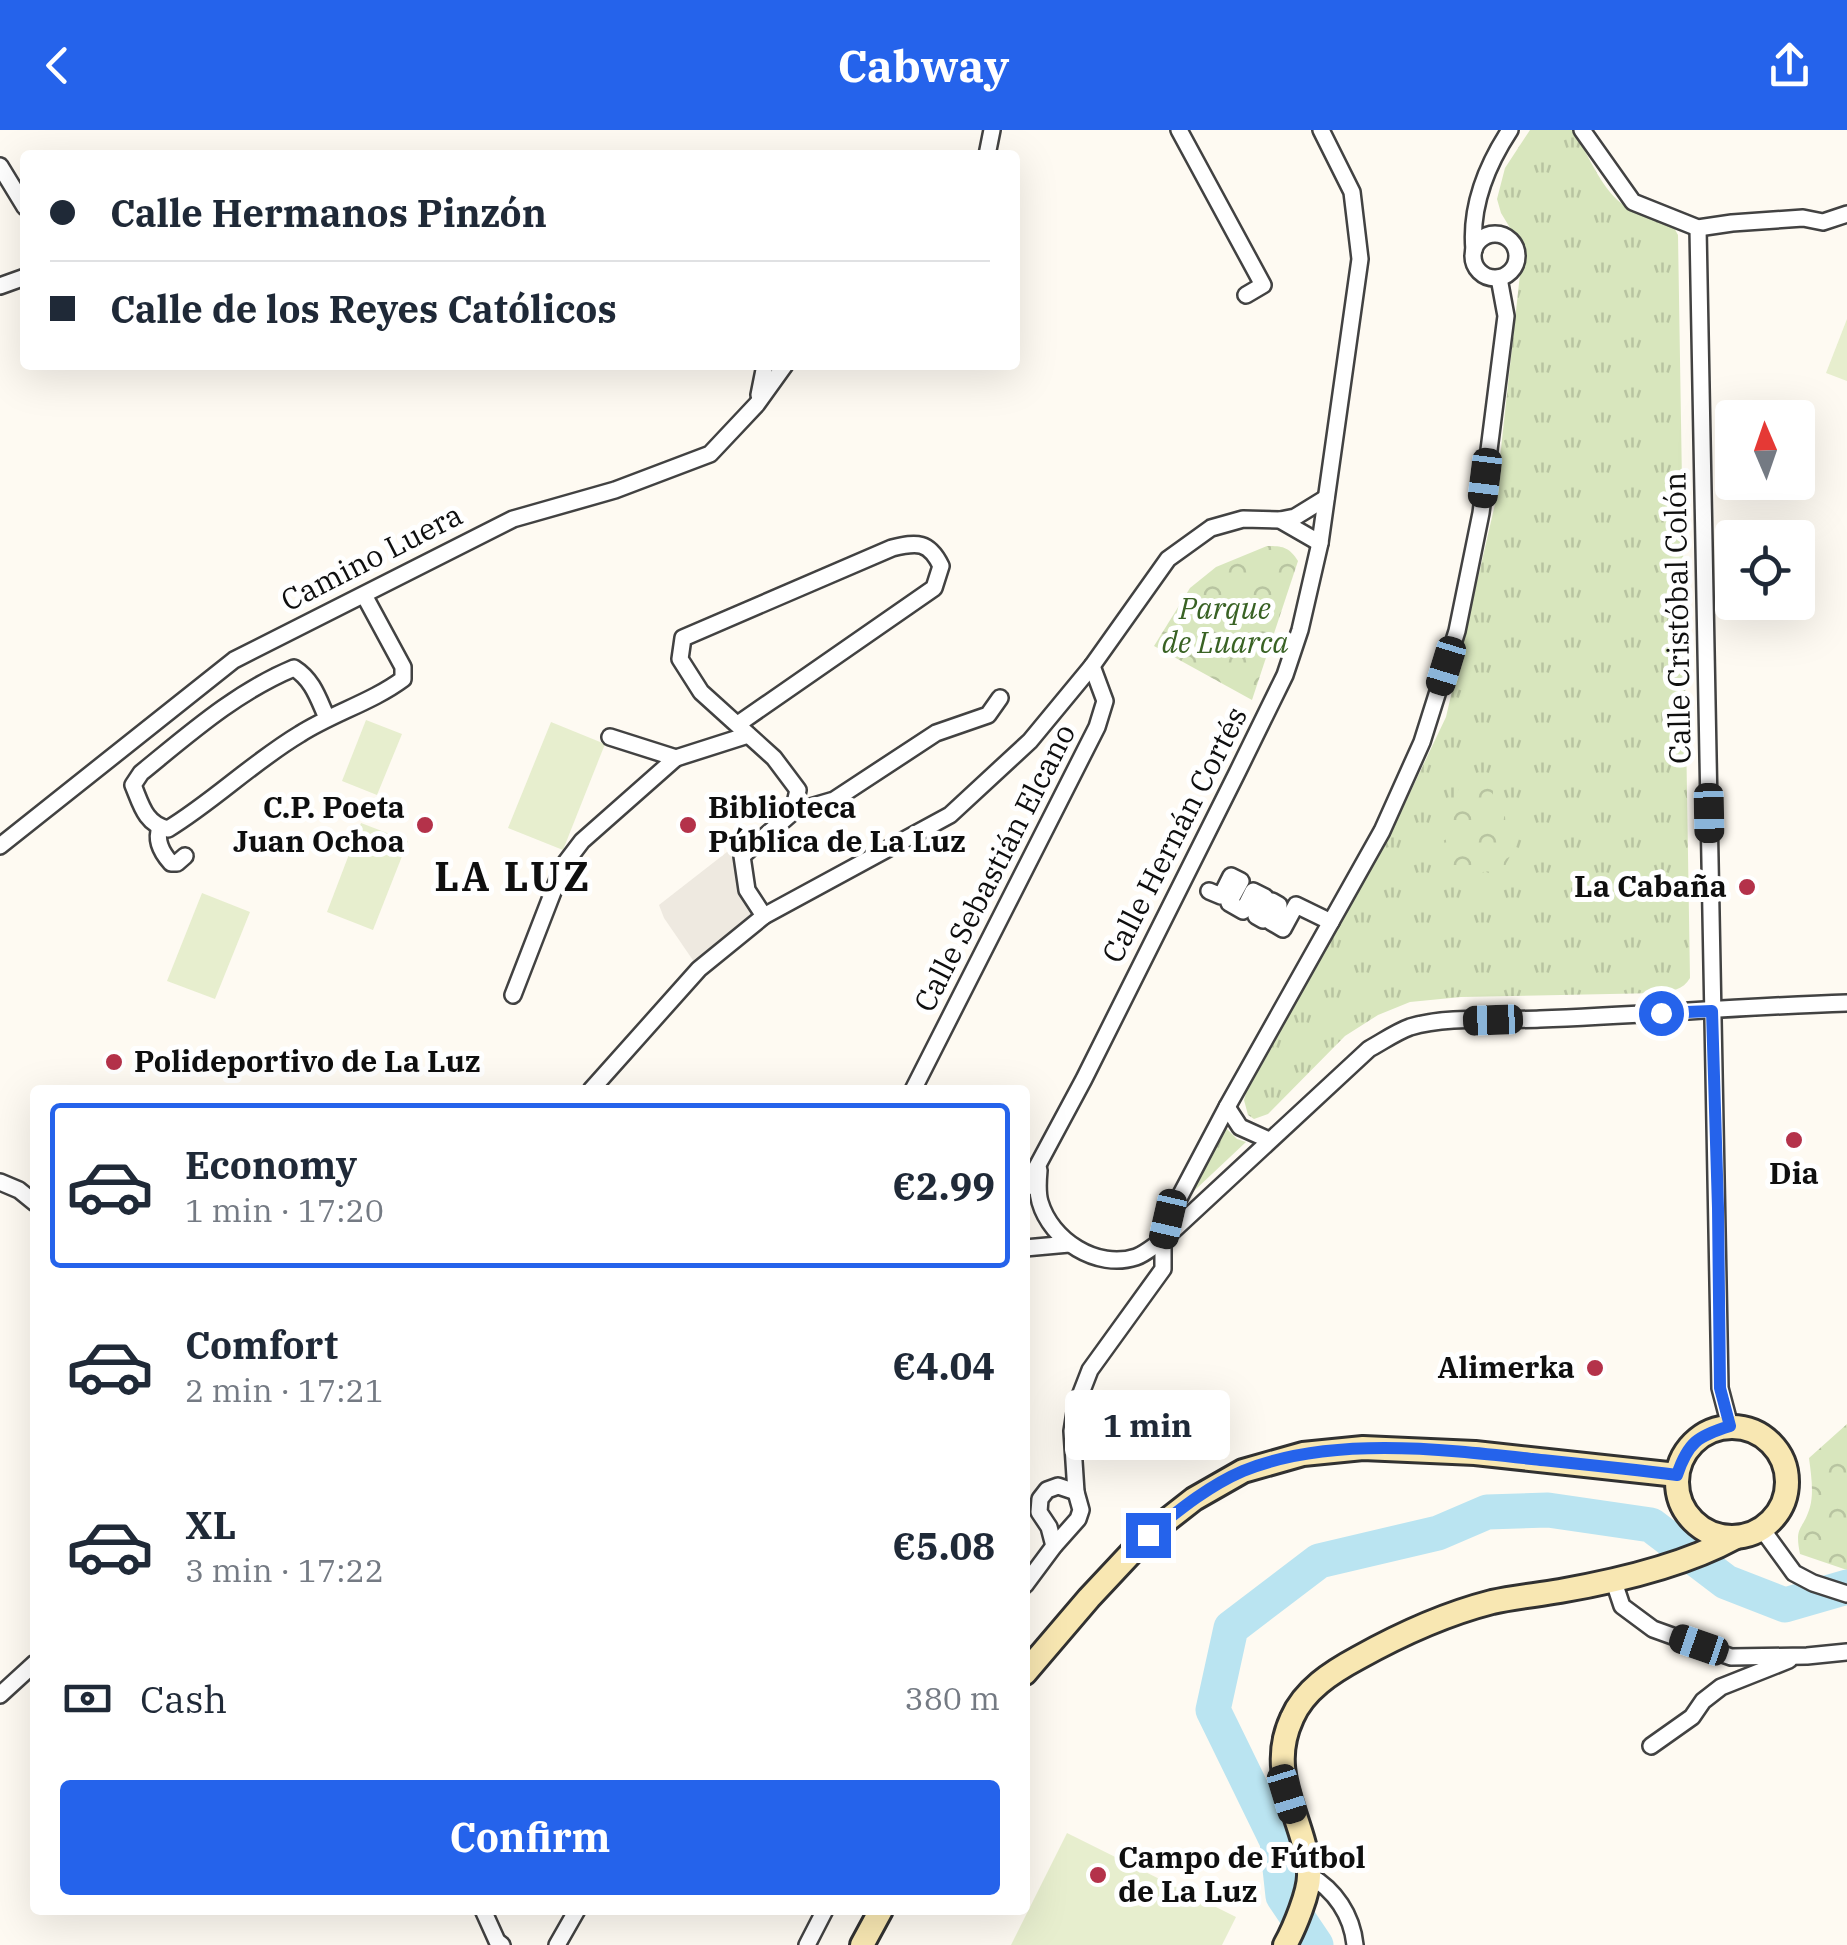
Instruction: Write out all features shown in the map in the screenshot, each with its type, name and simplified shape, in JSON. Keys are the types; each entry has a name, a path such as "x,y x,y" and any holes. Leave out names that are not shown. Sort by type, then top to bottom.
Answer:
{"street":[{"path":"1179,130 1264,285 1246,295"},
{"name":"Calle Hernán Cortés","path":"1030,1180 1286,674 1300,630 1320,543 1360,259 1352,192 1321,130"},
{"path":"1474,250 1483,237 1504,236 1516,250 1515,264 1499,278 1483,274 1476,266 1474,250 1472,230 1484,178 1510,130"},
{"path":"1582,130 1632,202 1698,228 1803,218 1823,222 1847,214"},
{"path":"0,166 20,199"},
{"path":"1479,200 1492,234"},
{"name":"Calle Cristóbal Colón","path":"1698,228 1720,1388 1730,1426"},
{"path":"1030,1578 1078,1520 1080,1502 1072,1432 1076,1406 1090,1370 1163,1269 1168,1219 1382,831 1422,742 1458,631 1481,513 1506,316 1499,278"},
{"path":"757,404 764,370"},
{"name":"Camino Luera","path":"0,846 234,660 512,519 615,490 710,454 757,404 781,370"},
{"path":"595,1085 699,969 764,916 950,815 1030,741 1092,666 1168,560 1211,528 1243,519 1280,520 1326,498"},
{"path":"1280,520 1320,543"},
{"path":"513,996 563,866 582,841 676,758 743,729 934,588 941,566 934,552 914,542 683,638 680,659 701,692 743,729 774,758 798,790 794,812"},
{"path":"327,718 314,686 294,668 252,688 141,773 133,784 148,818 168,829 264,757 327,718 388,690 403,678 404,667 364,594"},
{"name":"Calle Sebastián Elcano","path":"916,1085 1097,727 1105,701 1092,666"},
{"path":"764,916 747,890 742,856 794,812 834,800 936,733 988,715 1000,698"},
{"path":"610,736 676,758"},
{"path":"160,828 159,844 171,863 176,864 185,856"},
{"path":"1209,891 1221,896 1232,876 1241,880 1228,902 1243,910 1253,891 1265,897 1256,916 1263,920 1272,901 1279,905 1271,922 1283,930 1296,905 1332,922"},
{"path":"1039,1164 1040,1203 1049,1221 1069,1244 1093,1256 1136,1257 1163,1240 1369,1049 1410,1027 1438,1022 1847,1003"},
{"path":"1228,1107 1240,1127 1269,1140"},
{"path":"0,1182 30,1199"},
{"path":"1030,1248 1069,1244"},
{"path":"1286,1942 1307,1885 1281,1751 1300,1702 1332,1673 1416,1628 1490,1603 1671,1564 1762,1529 1782,1508 1788,1480 1780,1452 1758,1432 1730,1426 1702,1434 1684,1455 1677,1475 1684,1512 1706,1531 1734,1538"},
{"path":"1030,1666 1148,1535 1194,1498 1244,1471 1303,1454 1364,1448 1474,1453 1677,1475"},
{"path":"1054,1546 1050,1528 1039,1512 1040,1500 1047,1490 1058,1486 1076,1492"},
{"path":"1762,1529 1794,1573 1847,1594"},
{"path":"1614,1579 1622,1606 1653,1629 1731,1658 1847,1652"},
{"path":"1651,1746 1692,1717 1721,1686 1796,1656"},
{"path":"0,1695 30,1668"},
{"path":"1307,1885 1326,1885 1347,1914 1354,1945"},
{"path":"484,1915 502,1945"},
{"path":"557,1945 574,1915"},
{"path":"807,1945 822,1915"},
{"path":"862,1945 877,1915"}],"green space":[{"path":"1530,130 1574,130 1613,196 1632,211 1672,224 1678,235 1690,978 1673,991 1659,993 1461,997 1410,1002 1378,1015 1345,1036 1268,1114 1254,1119 1248,1115 1246,1093 1388,839 1446,717 1495,504 1520,274 1521,246 1497,199 1505,168"},
{"path":"1847,319 1847,381 1826,373"},
{"name":"Parque de Luarca","path":"1267,546 1285,548 1298,561 1252,700 1154,646 1190,588 1216,567"},
{"path":"366,720 402,734 377,795 342,781"},
{"path":"551,722 605,744 563,850 508,828"},
{"path":"1480,775 1493,787 1493,801 1505,816 1506,831 1519,838 1501,874 1485,871 1477,876 1464,865 1450,865 1440,854 1450,829 1446,814 1464,779"},
{"path":"361,823 408,841 373,930 327,912"},
{"path":"202,893 250,912 215,999 167,981"},
{"path":"1224,1126 1246,1142 1179,1205"},
{"path":"1847,1424 1847,1570 1800,1554 1798,1538 1811,1501 1809,1458"},
{"name":"Campo de Fútbol de La Luz","path":"1067,1833 1236,1917 1222,1945 1011,1945 1026,1915 1030,1915 1030,1907"}],"shaded area":[{"path":"736,845 764,916 699,969 659,905"}],"waterway":[{"path":"1316,1945 1283,1896 1277,1841 1213,1710 1231,1628 1319,1561 1438,1533 1487,1512 1548,1510 1651,1525 1726,1582 1785,1605 1847,1587"}],"place":[{"name":"C.P. Poeta Juan Ochoa","path":"425,825"},
{"name":"Biblioteca Pública de La Luz","path":"688,825"},
{"name":"La Cabaña","path":"1747,887"},
{"name":"Polideportivo de La Luz","path":"114,1062"},
{"name":"Dia","path":"1794,1140"},
{"name":"Alimerka","path":"1595,1368"},
{"name":"Campo de Fútbol de La Luz","path":"1098,1875"}],"district":[{"name":"LA LUZ","path":"513,877"}],"route":[{"path":"1148,1535 1194,1498 1244,1471 1303,1454 1364,1448 1474,1453 1677,1475 1684,1455 1702,1434 1730,1426 1720,1388 1712,1011 1661,1013"}]}
